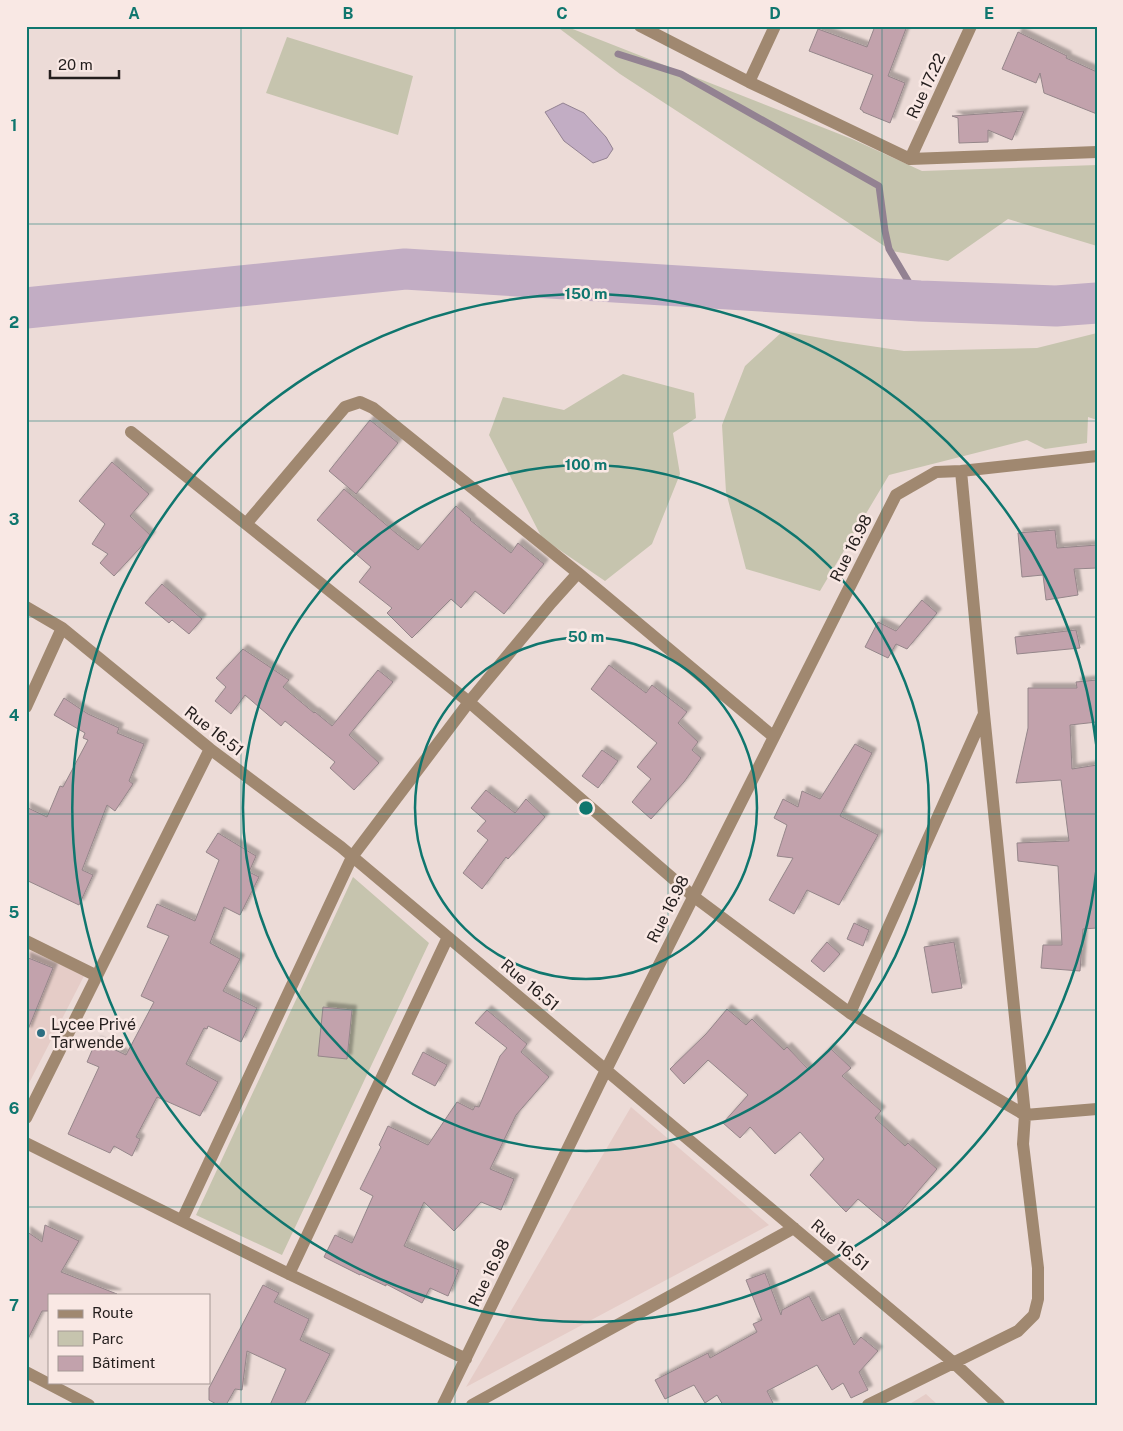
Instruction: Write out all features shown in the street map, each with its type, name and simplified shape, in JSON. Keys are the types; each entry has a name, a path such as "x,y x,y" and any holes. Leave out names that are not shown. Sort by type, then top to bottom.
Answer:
{"street":[{"path":"640,26 749,82 910,159 1097,152"},
{"path":"749,82 775,26"},
{"name":"Rue 17.22","path":"910,159 971,26"},
{"path":"246,524 345,406 360,402 373,408 578,573 774,737"},
{"path":"131,432 469,702 693,896 850,1013 1025,1115 1097,1109"},
{"name":"Rue 16.98","path":"443,1405 606,1070 896,495 936,472 1097,456"},
{"path":"868,1405 1018,1331 1034,1314 1038,1299 1038,1268 1023,1144 1025,1115 961,471"},
{"path":"182,1220 352,857 469,702 578,573"},
{"name":"Rue 16.51","path":"26,607 62,628 210,750 352,857 954,1363 999,1405"},
{"path":"26,707 62,628"},
{"path":"850,1013 984,714"},
{"path":"26,1118 210,750"},
{"path":"289,1274 448,937"},
{"path":"26,940 97,976"},
{"path":"26,1143 289,1274 466,1359"},
{"path":"472,1405 794,1228"},
{"path":"26,1372 48,1384"},
{"path":"49,1384 89,1405"}],"shaded area":[{"path":"563,103 584,113 606,137 613,149 607,158 593,163 564,141 545,112"},
{"name":"Lycee Privé Tarwende","path":"26,948 84,976 26,1089"},
{"path":"631,1107 769,1225 466,1387"},
{"path":"926,1394 938,1405 908,1405"}],"green space":[{"path":"556,26 565,26 852,139 922,171 1097,165 1097,246 1008,219 948,261 892,251 620,74"},
{"path":"287,37 413,76 398,135 266,93"},
{"path":"783,331 904,351 1037,348 1097,333 1097,420 1088,417 1087,443 1045,449 1027,440 889,475 820,591 746,569 726,492 722,425 745,366"},
{"path":"623,374 694,393 696,418 673,433 680,474 652,544 605,581 542,538 489,435 503,397 564,410"},
{"path":"353,877 429,943 282,1255 196,1215"}],"building":[{"path":"875,26 907,26 888,76 905,83 890,123 860,109 873,75 809,51 818,29 867,47"},
{"path":"1018,32 1067,56 1066,58 1097,72 1097,114 1044,93 1040,73 1036,83 1002,69"},
{"path":"1024,111 1012,140 988,130 988,142 959,143 958,118 952,116"},
{"path":"370,420 398,443 356,494 329,471"},
{"path":"112,462 149,494 130,516 151,536 114,576 100,563 108,554 92,544 105,524 79,501"},
{"path":"344,489 418,550 456,506 470,520 511,553 518,543 544,564 504,614 475,591 461,608 451,599 412,638 387,613 392,608 359,582 371,567 317,520"},
{"path":"1055,530 1057,548 1097,545 1097,568 1074,569 1078,595 1046,600 1043,575 1022,577 1018,533"},
{"path":"162,584 202,619 189,634 172,620 169,623 145,603"},
{"path":"922,600 937,613 907,649 896,644 888,658 865,647 878,622 896,631"},
{"path":"1076,630 1080,648 1017,654 1015,637"},
{"path":"243,649 289,680 283,687 332,726 378,670 393,682 349,735 379,763 354,790 330,768 335,762 285,721 281,726 245,695 231,714 215,701 226,687 216,678"},
{"path":"609,665 646,693 652,685 687,712 678,723 698,742 692,750 701,758 684,782 651,819 632,802 651,779 637,767 657,743 591,689"},
{"path":"1097,680 1097,722 1070,725 1072,769 1097,765 1097,928 1083,929 1080,971 1041,968 1043,945 1062,945 1058,866 1018,861 1017,843 1069,841 1061,780 1016,783 1028,728 1028,688 1077,688 1076,682"},
{"path":"64,698 88,714 119,728 117,733 144,744 129,781 133,784 115,811 107,805 82,870 93,875 79,905 26,880 26,807 47,817 60,786 63,787 88,740 83,738 85,733 54,715"},
{"path":"855,744 872,753 840,816 878,835 839,905 807,890 794,914 769,900 793,858 777,856 787,825 774,818 783,799 798,807 802,791 820,799"},
{"path":"602,750 618,761 598,788 582,776"},
{"path":"486,790 515,813 526,799 545,817 508,859 506,857 482,889 463,873 488,840 477,831 486,821 471,808"},
{"path":"218,833 256,856 249,872 259,877 240,915 224,907 210,943 240,959 223,991 257,1008 241,1042 208,1026 207,1029 204,1028 186,1064 218,1082 200,1116 157,1097 136,1137 140,1139 132,1156 114,1146 110,1153 68,1134 99,1067 87,1062 96,1041 126,1055 154,1002 141,996 169,936 147,927 157,904 195,921 219,860 206,852"},
{"path":"854,923 869,930 863,946 847,939"},
{"path":"827,942 840,954 824,972 811,961"},
{"path":"954,942 962,988 932,993 924,947"},
{"path":"26,957 53,968 27,1032 26,1031"},
{"path":"323,1007 352,1010 347,1059 318,1056"},
{"path":"727,1009 746,1025 752,1019 784,1050 787,1047 809,1070 830,1048 851,1068 842,1076 881,1111 875,1118 905,1146 908,1143 937,1169 889,1225 858,1199 846,1212 810,1175 824,1159 800,1132 775,1154 750,1127 740,1138 723,1123 748,1095 708,1060 684,1084 670,1069 706,1034"},
{"path":"487,1010 527,1044 521,1052 549,1077 516,1115 490,1169 514,1179 501,1210 481,1202 454,1231 424,1202 404,1246 459,1270 448,1296 430,1288 422,1303 386,1284 386,1286 360,1275 324,1257 335,1235 352,1243 373,1196 360,1189 381,1147 379,1145 388,1126 428,1145 457,1102 473,1110 475,1106 479,1107 500,1056 507,1048 475,1023"},
{"path":"423,1052 447,1065 435,1086 412,1074"},
{"path":"45,1225 79,1241 61,1272 117,1294 48,1294 48,1311 42,1311 26,1343 26,1231 42,1242"},
{"path":"765,1273 781,1315 782,1310 809,1296 822,1321 839,1313 854,1345 861,1337 878,1351 859,1372 868,1390 851,1398 843,1383 832,1390 817,1365 767,1391 774,1405 723,1405 717,1395 705,1403 694,1385 665,1399 655,1380 708,1353 710,1358 757,1332 753,1324 762,1320 746,1280"},
{"path":"263,1285 279,1293 274,1302 309,1319 300,1340 330,1354 304,1405 270,1405 286,1369 247,1351 242,1390 235,1389 226,1405 218,1405 209,1400 209,1388"}],"waterway":[{"path":"618,54 681,74 879,186 889,249 920,301"},
{"path":"26,308 405,269 920,301 1056,306 1097,303"}],"place":[{"name":"Lycee Privé Tarwende","path":"41,1033"}]}
